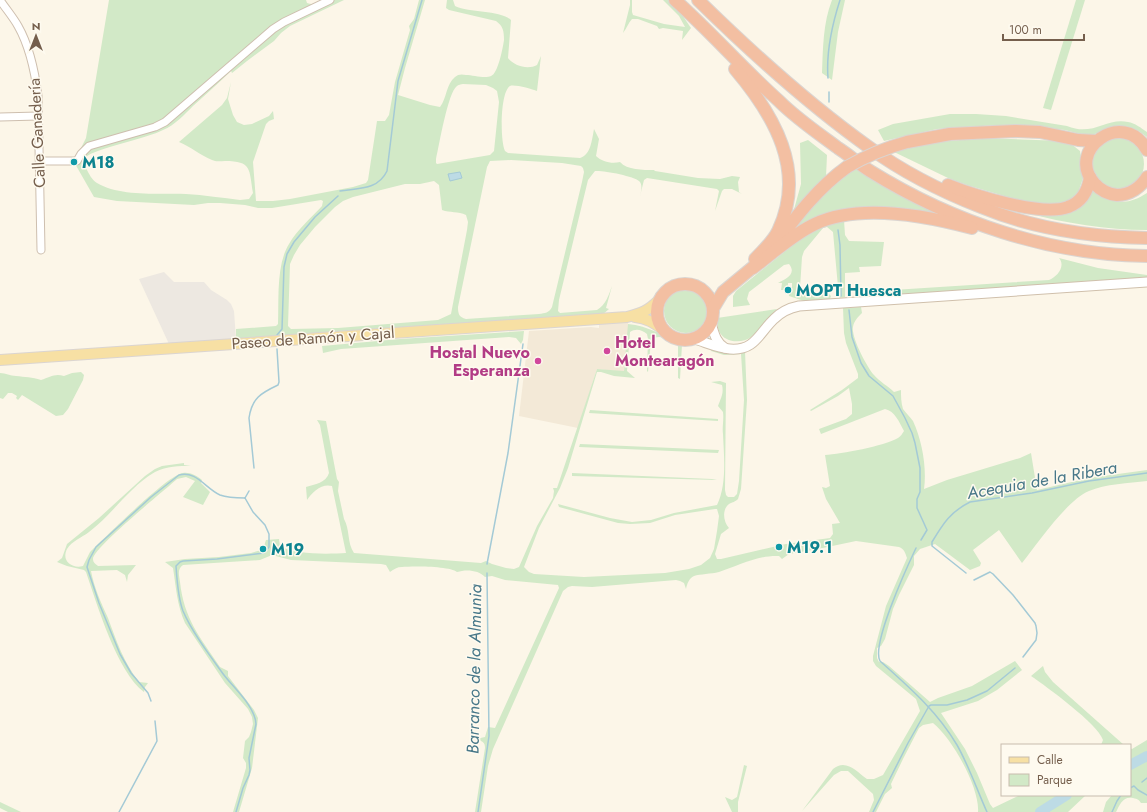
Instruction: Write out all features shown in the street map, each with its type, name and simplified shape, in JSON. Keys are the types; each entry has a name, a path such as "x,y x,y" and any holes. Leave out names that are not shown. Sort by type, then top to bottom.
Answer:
{"highway":[{"path":"670,0 729,61 745,80 770,117 784,148 790,178 787,206 778,231 751,267"},
{"path":"675,0 779,102 815,131 870,170 912,194 958,215 1021,237 1072,250"},
{"path":"698,0 768,67 870,148 910,173 983,208 1030,223 1082,234 1147,238"},
{"path":"751,267 774,247 811,200 829,181 847,167 883,149 907,142 950,134 1015,131 1040,132 1078,140 1096,141"},
{"path":"1146,147 1138,138 1130,134 1112,132 1096,141 1088,153 1087,161 1090,176 1093,182 1102,190 1113,194 1127,194 1136,190 1147,177"},
{"path":"1078,140 1088,153"},
{"path":"870,148 918,173 954,187 1020,206 1044,210 1067,208 1075,203 1087,190 1090,176"},
{"path":"720,288 711,323 707,330 701,335 694,339 677,339 670,336 664,330 658,319 657,313 659,300 668,289 675,285 690,284 702,288 720,288 792,238 816,224 835,217 857,214 900,214 931,218 1015,239 1072,250 1147,256"},
{"path":"702,288 712,301 714,307"}],"main road":[{"path":"627,317 643,313 650,309 659,300"},
{"path":"627,317 643,317 652,321 664,330"},
{"name":"Paseo de Ramón y Cajal","path":"0,360 627,317"}],"street":[{"name":"Calle Ganadería","path":"0,0 18,26 31,58 38,96 41,250"},
{"path":"40,161 77,161 81,154 89,146 155,127 165,122 273,29 284,22 330,0"},
{"path":"0,117 38,116"},
{"path":"694,339 726,348 737,349 753,343 758,339 778,315 788,309 799,306 1147,282"},
{"path":"711,323 717,340 726,348"}],"shaded area":[{"path":"164,272 174,282 204,282 211,290 227,300 231,304 234,311 236,339 169,344 139,279"},
{"path":"628,321 624,372 597,369 578,428 519,416 529,331 591,327 599,328 599,323"}],"green space":[{"path":"109,0 306,0 307,3 312,4 326,0 344,0 290,26 274,41 232,73 231,71 183,116 167,128 91,154 86,157 84,162 88,172 95,182 117,190 140,193 193,194 240,200 249,199 253,193 250,172 245,165 234,161 214,161 179,142 222,105 227,98 231,82 228,99 237,122 244,125 252,124 269,116 273,111 274,119 266,124 253,162 256,201 290,199 353,187 366,183 368,180 377,121 385,121 389,115 395,82 410,30 409,26 414,19 419,0 425,0 398,95 440,107 450,83 456,76 462,74 488,77 496,71 504,40 502,27 496,21 449,10 446,8 447,0 453,0 455,6 500,15 511,20 508,58 517,65 530,67 537,65 541,56 537,91 523,87 510,86 504,97 502,137 505,151 508,153 580,158 587,154 589,150 594,129 599,139 596,156 604,161 610,163 620,162 627,167 636,169 654,170 698,178 720,179 732,176 740,177 738,182 739,192 742,194 732,189 724,189 715,211 719,191 717,189 647,178 644,180 640,196 641,184 636,179 604,171 595,171 588,180 559,300 558,311 560,313 597,310 605,302 612,286 606,308 609,309 602,315 236,339 236,329 276,326 278,324 279,282 285,252 304,224 322,206 323,201 321,200 272,208 258,208 245,205 220,203 194,205 117,201 94,197 74,162 86,138","holes":["463,84 486,85 497,91 499,102 494,151 490,155 437,164 436,159 450,98 457,86","511,160 562,163 581,166 583,168 584,172 582,182 552,307 547,312 539,314 466,319 460,316 458,307 487,167 490,161","434,181 439,185 442,210 466,215 468,222 451,314 438,320 338,328 291,329 288,326 290,264 300,245 315,227 343,201 353,197 405,184 420,184"]},
{"path":"630,0 632,0 633,15 664,24 685,27 679,16 663,0 672,0 691,28 682,40 683,31 663,28 659,29 657,26 638,19 632,19 623,33"},
{"path":"832,0 845,0 838,32 832,80 822,73 825,27"},
{"path":"1076,0 1085,0 1051,110 1043,108"},
{"path":"950,114 1006,116 1067,126 1076,129 1092,128 1120,121 1136,125 1147,132 1147,137 1131,128 1123,127 1114,128 1088,136 1065,130 1031,126 998,125 937,129 884,141 878,130 893,124"},
{"path":"984,138 1063,141 1070,143 1080,151 1084,175 1078,193 1070,201 1054,205 1018,200 948,178 892,151 938,142"},
{"path":"1118,138 1128,140 1136,146 1142,154 1144,164 1142,174 1136,182 1128,188 1118,190 1108,188 1100,182 1094,174 1092,164 1094,154 1100,146 1108,140"},
{"path":"808,140 827,155 826,177 793,213 801,184 800,143"},
{"path":"857,167 968,223 881,209 792,232 822,197"},
{"path":"1093,189 1107,198 1120,202 1132,200 1147,193 1147,230 1116,229 1086,225 1026,213 1061,215 1074,210"},
{"path":"844,220 845,235 849,241 884,242 881,266 859,267 860,272 845,273 845,297 839,298 833,232 827,227 823,228 804,251 802,257 800,288 801,292 804,294 829,294 831,296 830,299 804,301 789,296 788,290 781,290 782,283 778,283 790,276 792,271 789,264 784,265 749,292 747,299 750,305 733,307 733,296 736,291 804,236 820,226","holes":["788,283 792,283 792,290 788,290"]},
{"path":"1059,258 1098,268 1147,275 1147,278 887,295 888,292 893,292 893,290 1049,280 1060,271 1062,264"},
{"path":"682,289 690,289 695,290 702,295 707,302 707,320 702,327 695,332 682,333 674,330 667,323 664,315 664,307 667,299 674,292"},
{"path":"861,307 862,313 855,321 853,332 854,338 867,366 879,380 894,392 901,390 901,402 903,409 913,421 921,445 925,472 924,489 947,480 1020,458 1031,453 1037,490 1089,478 1147,470 1147,481 1102,487 1089,491 1080,496 1062,512 1022,563 999,530 973,550 981,563 980,566 970,570 935,544 920,549 914,556 914,565 893,609 885,639 881,646 877,648 877,658 879,662 883,662 889,666 930,702 972,686 1015,661 1022,670 997,690 978,701 941,713 965,749 993,808 1018,796 1085,796 1068,812 978,812 977,802 970,777 956,751 933,723 923,725 919,728 891,784 892,788 885,794 876,812 869,812 874,800 873,794 848,771 841,771 834,775 802,811 833,769 838,766 847,765 867,779 874,779 883,775 920,711 916,699 876,666 873,661 886,606 907,558 906,554 899,547 856,541 789,554 782,559 779,556 763,557 719,572 694,576 688,583 686,589 684,583 676,580 592,587 568,587 563,591 493,749 488,766 481,812 475,812 485,748 483,742 476,739 485,737 488,727 495,728 559,588 558,585 505,580 492,576 485,577 472,571 457,572 453,570 431,567 399,567 390,572 386,565 381,564 291,560 272,555 260,560 183,565 179,570 179,577 185,607 189,617 220,667 228,671 228,676 254,710 258,718 252,768 239,812 233,812 246,768 246,763 243,758 245,741 251,732 253,724 252,717 248,709 225,683 185,623 178,603 173,568 165,562 251,553 261,550 266,540 279,539 280,546 294,551 331,554 346,553 332,486 328,485 321,487 307,500 306,487 323,481 329,473 320,425 317,420 326,421 337,479 339,482 338,491 350,545 354,553 481,563 486,561 506,568 514,569 519,567 537,526 553,498 553,488 557,488 597,369 624,371 628,324 650,329 685,343 682,345 680,379 678,378 678,346 661,337 651,340 648,372 647,371 648,339 647,334 639,330 630,332 627,371 635,378 614,376 597,372 568,468 560,488 539,528 524,567 529,572 534,574 584,577 665,573 689,569 701,565 710,558 714,549 717,531 719,516 717,509 675,515 650,523 630,524 618,523 559,507 558,504 610,518 632,522 651,520 674,513 717,505 724,479 723,412 718,406 723,388 722,385 711,382 720,381 726,383 725,490 728,497 734,497 737,494 739,481 744,400 741,354 724,355 711,351 712,348 745,351 747,400 741,489 738,499 729,504 725,509 725,522 729,528 721,534 715,554 717,559 786,544 830,538 833,534 832,524 840,523 826,499 822,487 826,488 830,486 825,455 883,444 898,438 904,431 894,414 885,409 821,434 819,429 846,419 852,414 849,388 838,396 811,411 810,410 858,378 858,374 846,343 843,308"},
{"path":"777,309 758,331 743,341 729,340 721,335 718,329 717,318"},
{"path":"524,331 521,344 516,338 509,337 341,349 323,353 322,346 400,339"},
{"path":"81,372 84,375 83,380 68,409 63,415 56,416 22,395 18,400 16,398 17,396 12,393 8,393 3,399 0,398 0,373 41,380 55,375 64,376"},
{"path":"590,410 718,419 718,421 589,413"},
{"path":"580,444 719,450 718,453 579,447"},
{"path":"184,463 184,465 191,466 168,467 155,472 137,485 105,518 89,532 71,544 67,549 65,557 72,565 79,567 83,566 90,552 96,546 153,493 176,476 183,473 188,473 198,477 202,480 201,483 210,492 203,505 183,497 195,481 186,477 177,479 104,543 93,559 98,566 136,565 128,575 127,582 125,575 117,570 91,571 98,595 125,659 139,682 148,683 144,692 134,682 117,654 102,619 86,572 84,570 57,562 62,558 67,544 99,518 145,476 162,466"},
{"path":"572,473 712,479 717,480 572,476"},
{"path":"1043,666 1045,672 1053,682 1123,744 1101,744 1103,740 1092,725 1071,706 1031,676"},
{"path":"1147,740 1147,803 1141,803 1135,798 1127,798 1122,801 1116,812 1103,812 1106,802 1111,796 1131,796 1132,749"},
{"path":"744,765 747,766 738,802 738,812 732,812 725,797 732,800 737,797"},
{"path":"0,802 21,812 8,812 0,808"}],"water":[{"path":"460,172 462,178 450,181 448,174"}],"waterway":[{"path":"340,191 373,185 379,182 387,171 398,81 422,0"},
{"path":"828,78 830,39 840,0"},
{"path":"829,92 829,102"},
{"path":"277,335 282,329 284,267 287,254 294,242 315,217 338,196"},
{"path":"838,230 840,245 841,296"},
{"path":"849,310 852,337 861,363 869,376 893,396 912,433 920,468 920,492 917,499 917,508 927,530 921,540"},
{"name":"Barranco de la Almunia","path":"487,564 508,453 523,344"},
{"path":"254,468 249,418 250,411 258,397 278,385 277,349"},
{"name":"Acequia de la Ribera","path":"966,573 932,546 932,542 952,514 970,502 1032,493 1089,481 1147,473"},
{"path":"151,701 148,693 131,673 120,654 99,603 87,567 89,560 96,547 151,497 179,475 191,475 220,495 245,498"},
{"path":"245,498 249,491"},
{"path":"236,812 243,788 249,775 249,758 256,724 255,717 242,696 225,677 206,650 187,619 180,601 176,566 183,561 217,559 264,553 269,547 269,534 265,525 253,512 245,498"},
{"path":"916,548 898,588 885,623 879,652 880,661 922,700 941,721 957,745 987,812"},
{"name":"Acequia de la Ribera","path":"974,580 990,572 993,574 1013,595 1035,623 1037,633 1036,640 1023,657"},
{"name":"Barranco de la Almunia","path":"478,812 489,736 487,573"},
{"name":"Acequia de la Ribera","path":"873,812 908,743 929,706 947,705 967,700 987,691 1015,668"},
{"path":"119,812 157,741 155,721"},
{"path":"1131,764 1147,756"},
{"path":"1142,782 1147,778"},
{"path":"1131,788 1134,786 1147,795"},
{"path":"1040,812 1065,796"},
{"path":"1112,812 1120,796"}],"place":[{"name":"M18","path":"74,162"},
{"name":"MOPT Huesca","path":"788,290"},
{"name":"Hotel Montearagón","path":"607,351"},
{"name":"Hostal Nuevo Esperanza","path":"538,361"},
{"name":"M19.1","path":"779,547"},
{"name":"M19","path":"263,549"}]}
